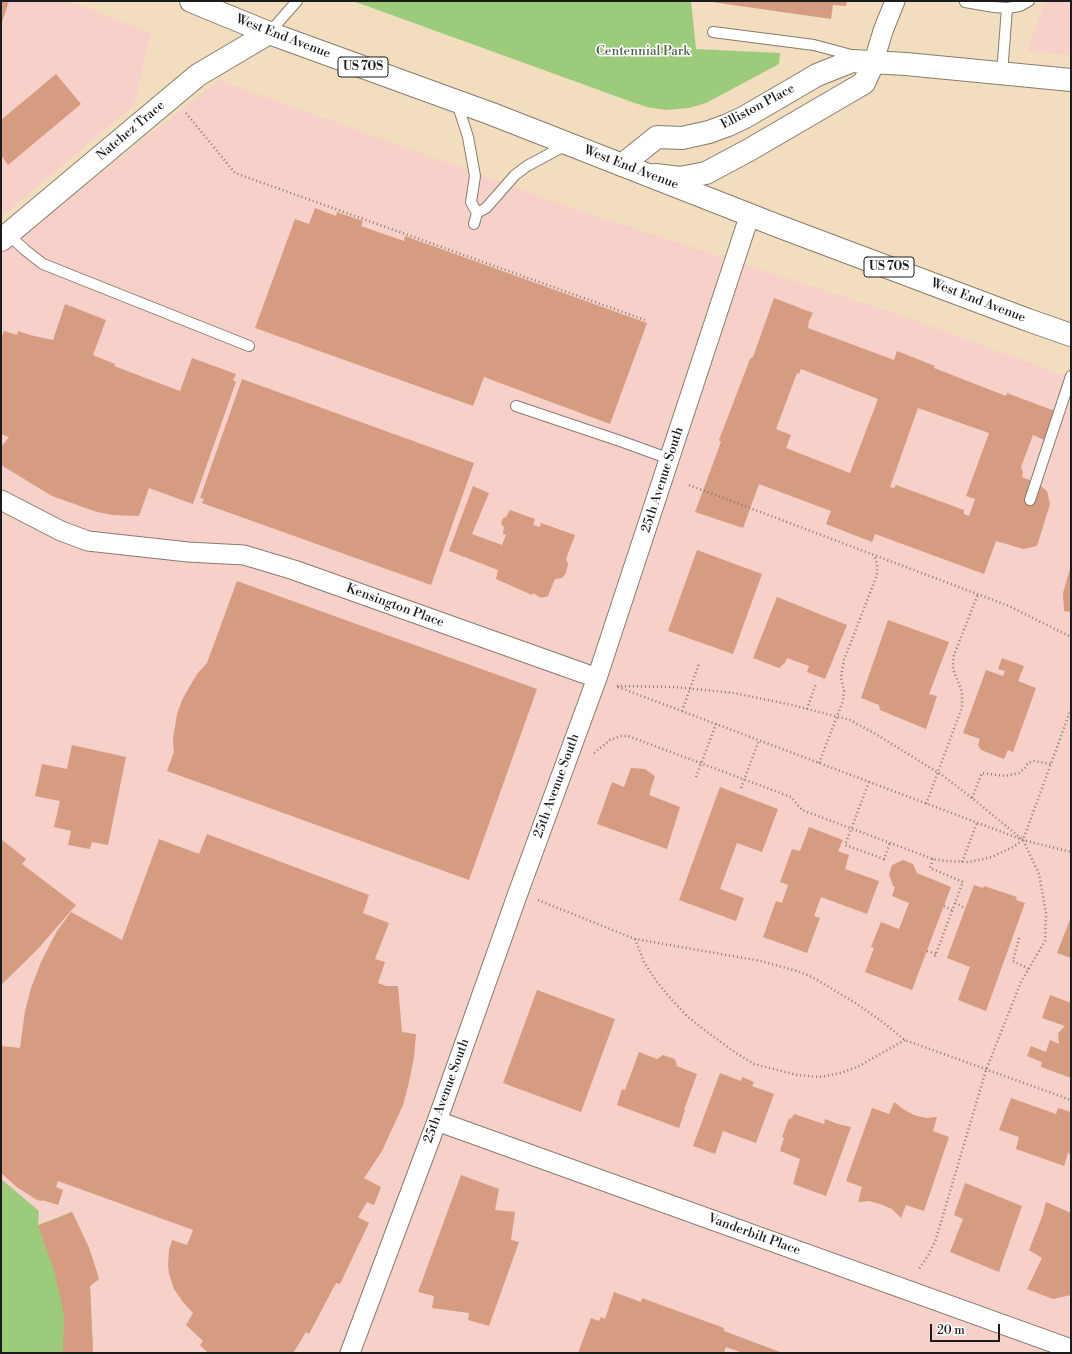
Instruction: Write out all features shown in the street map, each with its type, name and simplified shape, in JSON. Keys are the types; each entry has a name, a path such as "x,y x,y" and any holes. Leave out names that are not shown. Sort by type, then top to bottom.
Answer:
{"main road":[{"name":"West End Avenue","path":"191,1 269,33 456,101 1028,320 1071,334"},
{"name":"Natchez Trace","path":"5,237 198,75 269,33"},
{"name":"Elliston Place","path":"622,164 656,137 682,138 709,132 745,117 817,75 852,61 874,61 1071,80"},
{"path":"646,173 680,178 706,173 749,150 864,83 874,61"}],"street":[{"path":"874,61 895,1"},
{"name":"25th Avenue South","path":"350,1353 437,1121 515,900 597,678 750,214"},
{"name":"Kensington Place","path":"1,500 61,531 88,541 188,552 244,555 294,570 597,678"},
{"name":"Vanderbilt Place","path":"437,1121 1071,1349"}],"lane":[{"path":"269,33 297,1"},
{"path":"965,2 1007,8 1020,6 1029,1"},
{"path":"1002,74 1007,8"},
{"path":"714,32 814,46 874,61"},
{"path":"456,101 468,137 476,176 471,202 477,213 474,224"},
{"path":"477,213 486,208 515,175 528,166 569,144"},
{"path":"5,237 43,264 248,346"},
{"path":"1030,500 1071,376"},
{"path":"516,406 670,459"}],"path":[{"path":"185,112 235,173 648,321"},
{"path":"689,485 1010,606 1071,637"},
{"path":"819,763 843,701 844,691 841,677 844,660 877,575 877,564 874,555"},
{"path":"926,804 962,707 963,700 961,686 953,669 954,655 978,594"},
{"path":"682,711 699,664"},
{"path":"807,709 816,684"},
{"path":"919,1269 929,1254 936,1239 986,1070 1022,982 1045,941 1046,913 1039,874 1023,840 938,772 850,720 763,698 734,693 690,689 616,686 1023,840 1071,852"},
{"path":"592,755 610,740 621,736 628,736 791,797 802,810 933,859 969,862 992,857 1013,847 1023,840 1071,709"},
{"path":"696,777 716,724"},
{"path":"741,788 759,740"},
{"path":"972,798 982,773 1004,776 1019,773 1028,763 1034,760 1050,764"},
{"path":"869,782 845,845 884,859 890,842"},
{"path":"962,862 977,823"},
{"path":"933,859 930,868 963,882 934,958"},
{"path":"538,900 635,939 761,961 797,971 812,977 854,1002 905,1040 1071,1100"},
{"path":"955,903 965,908"},
{"path":"944,906 952,910"},
{"path":"1019,938 1013,961 1029,969"},
{"path":"635,939 644,962 657,982 687,1016 719,1041 754,1064 797,1075 819,1077 841,1073 859,1066 905,1040"},
{"path":"927,951 936,954"}],"shaded area":[{"path":"1,1 69,1 151,33 134,105 1,217"},
{"path":"1045,1 1071,1 1071,55 1027,51"},
{"path":"219,80 581,211 903,316 1071,378 1071,1353 1,1353 1,251"}],"green space":[{"name":"Centennial Park","path":"353,1 691,1 696,49 780,53 779,64 706,103 689,108 666,110 647,107 632,102"},
{"path":"1,1179 39,1211 38,1225 72,1212 89,1248 99,1279 90,1286 93,1353 1,1353"}],"building":[{"path":"1,1 9,1 1,25"},
{"path":"705,1 847,1 846,6 833,5 831,19"},
{"path":"56,74 81,104 8,165 1,155 1,120"},
{"path":"315,208 336,216 337,212 363,221 361,226 404,241 405,236 647,323 610,424 484,377 473,406 255,328 295,219 309,224"},
{"path":"774,298 813,313 809,321 808,328 894,360 897,351 935,366 934,368 1006,396 1007,393 1055,411 1044,440 1033,435 1021,467 1023,472 1022,477 1037,483 1047,491 1050,504 1037,546 1023,549 996,541 984,574 875,534 872,542 826,524 831,511 759,484 743,528 695,512 721,442 719,440 750,359 753,357","holes":["801,369 878,399 850,473 786,448 791,435 776,429 797,373 799,374","918,408 989,433 966,496 975,499 969,516 964,514 964,510 896,485 894,488 890,487"]},
{"path":"65,304 106,320 93,355 115,364 114,366 180,391 192,358 236,374 233,380 236,382 193,504 149,488 139,516 113,515 97,512 52,496 1,465 1,447 9,437 1,434 1,338 4,331 17,335 18,331 53,340"},
{"path":"242,379 474,463 431,585 202,503 204,499 200,498"},
{"path":"473,486 489,493 472,534 502,545 506,535 503,534 504,527 501,524 503,518 506,517 510,510 535,519 533,525 540,527 541,523 575,535 566,559 568,564 566,573 562,578 555,579 548,596 541,598 533,593 532,595 496,579 498,570 449,551"},
{"path":"697,550 762,574 733,654 668,631"},
{"path":"1071,565 1071,612 1064,611 1063,593"},
{"path":"237,581 537,689 469,880 167,771 174,752 173,739 177,714 183,698 197,674 207,663"},
{"path":"777,597 847,625 825,679 807,672 809,666 787,658 785,663 779,668 753,658"},
{"path":"888,620 949,642 929,694 937,696 926,729 880,710 879,705 861,698"},
{"path":"1002,658 1024,666 1018,681 1036,688 1013,752 1008,750 1004,759 981,750 978,745 980,739 963,733 986,670 1003,676 1005,671 998,669"},
{"path":"72,745 126,757 108,845 92,842 90,849 68,845 71,831 54,827 60,801 35,796 42,764 67,769"},
{"path":"631,768 645,769 655,776 649,795 680,807 667,849 597,824 612,782 624,787"},
{"path":"720,787 778,809 762,852 737,843 720,889 744,898 736,921 679,900"},
{"path":"809,827 843,840 838,851 849,855 845,869 879,881 867,914 821,897 814,916 820,918 807,953 763,937 776,901 782,903 788,885 780,882 792,849 800,851"},
{"path":"207,834 369,895 363,913 389,923 375,959 385,962 378,983 386,986 398,986 402,1032 416,1034 414,1057 403,1105 382,1151 364,1178 381,1187 374,1205 367,1202 358,1217 369,1223 340,1284 336,1283 309,1334 306,1332 293,1353 208,1353 200,1345 203,1341 186,1325 193,1313 174,1289 168,1266 169,1250 172,1240 187,1245 193,1230 58,1181 56,1187 63,1190 58,1205 37,1200 18,1188 1,1173 2,1046 20,1048 25,1011 31,988 41,962 57,931 71,912 122,940 159,839 199,854"},
{"path":"1,839 26,859 22,864 76,905 37,950 1,985"},
{"path":"903,860 913,864 917,873 951,887 912,990 865,972 874,948 871,947 881,922 899,929 909,903 892,896 895,887 893,886 889,874 892,865"},
{"path":"974,885 983,888 984,886 1017,897 1016,900 1025,903 986,1011 958,1000 970,967 947,958"},
{"path":"1071,917 1071,958 1057,953"},
{"path":"537,990 615,1019 581,1112 503,1083"},
{"path":"1050,995 1071,1003 1071,1078 1041,1067 1042,1062 1027,1056 1031,1046 1046,1052 1050,1040 1059,1044 1058,1033 1065,1026 1042,1018"},
{"path":"639,1052 657,1059 663,1055 675,1059 677,1066 697,1074 679,1128 617,1105 622,1089 625,1090"},
{"path":"720,1073 741,1081 742,1077 754,1082 752,1086 774,1094 756,1143 723,1131 715,1154 693,1146"},
{"path":"1011,1098 1056,1114 1058,1108 1071,1112 1071,1154 1068,1153 1064,1166 1016,1149 1019,1137 999,1130"},
{"path":"894,1102 914,1115 926,1118 937,1117 933,1131 949,1137 924,1211 906,1205 901,1218 892,1209 880,1204 869,1201 858,1202 862,1187 846,1181 872,1108 889,1114"},
{"path":"794,1114 824,1124 825,1119 851,1127 826,1196 793,1184 800,1159 780,1151 784,1138 782,1137 789,1118 791,1119"},
{"path":"461,1175 499,1189 495,1210 515,1212 511,1240 519,1242 489,1326 468,1320 469,1313 432,1308 434,1296 418,1292"},
{"path":"965,1183 1022,1206 999,1272 950,1252 963,1219 954,1215"},
{"path":"1046,1202 1071,1213 1071,1295 1053,1299 1027,1289 1042,1258 1029,1250"},
{"path":"72,1212 89,1248 99,1279 90,1286 93,1353 63,1353 64,1315 54,1270 38,1226"},
{"path":"614,1292 641,1302 642,1298 724,1328 724,1331 783,1353 743,1353 726,1347 724,1353 578,1353 591,1318 599,1321 601,1317 605,1319"}]}
